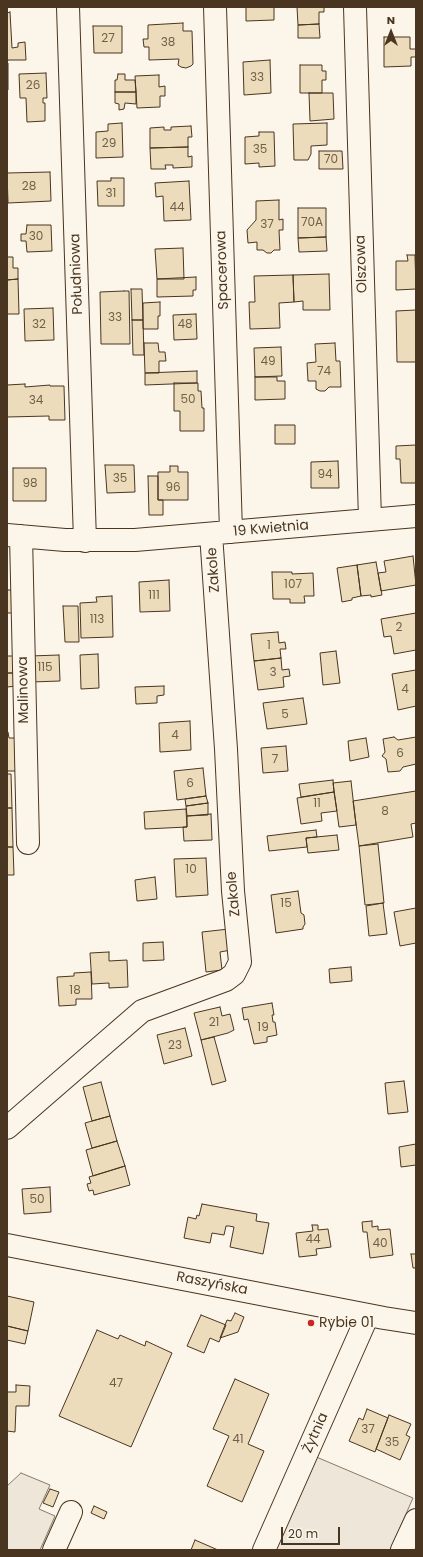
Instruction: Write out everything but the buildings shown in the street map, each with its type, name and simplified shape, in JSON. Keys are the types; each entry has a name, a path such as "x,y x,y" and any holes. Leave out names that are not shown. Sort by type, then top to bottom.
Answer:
{"street":[{"name":"Południowa","path":"68,7 85,541"},
{"name":"Spacerowa","path":"215,7 221,533"},
{"name":"Olszowa","path":"355,7 370,520"},
{"name":"19 Kwietnia","path":"14,536 85,541 135,540 416,516"},
{"name":"Zakole","path":"7,1128 142,1011 226,980 234,974 240,962 233,891 226,749 221,533"},
{"name":"Malinowa","path":"14,536 28,843"},
{"name":"Raszyńska","path":"7,1245 416,1323"},
{"name":"Żytnia","path":"264,1550 368,1315"},
{"path":"54,1550 71,1512"},
{"path":"402,1550 416,1520"}],"shaded area":[{"path":"314,1456 413,1498 390,1550 271,1550"},
{"path":"21,1473 50,1485 39,1509 55,1516 40,1550 7,1550 7,1486"}],"place":[{"name":"Rybie 01","path":"311,1323"}]}
